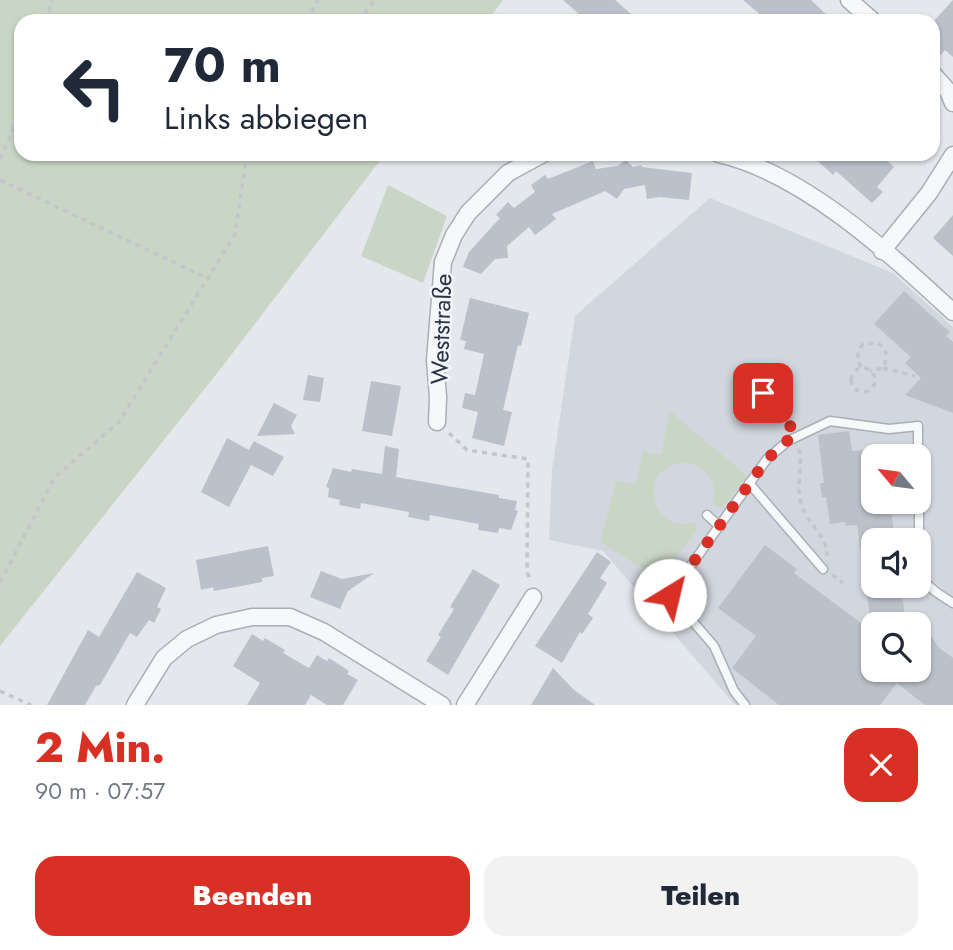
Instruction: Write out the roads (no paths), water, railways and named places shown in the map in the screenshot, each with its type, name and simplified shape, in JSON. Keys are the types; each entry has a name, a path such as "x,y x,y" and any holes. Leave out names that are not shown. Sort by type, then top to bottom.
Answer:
{"street":[{"path":"849,0 865,14"},
{"path":"882,251 929,193 953,155"},
{"name":"Weststraße","path":"437,422 435,360 443,262 454,235 468,213 508,173 530,161"},
{"path":"737,161 779,177 824,205 953,312"},
{"path":"471,705 533,597"},
{"path":"135,705 164,658 187,639 216,625 252,617 290,618 324,632 442,705"}],"lane":[{"path":"745,705 734,691 714,646 670,595 767,459 788,440 830,421 889,429 918,426 918,444"},
{"path":"749,483 823,569"},
{"path":"707,515 719,527"},
{"path":"931,589 953,603"}]}
